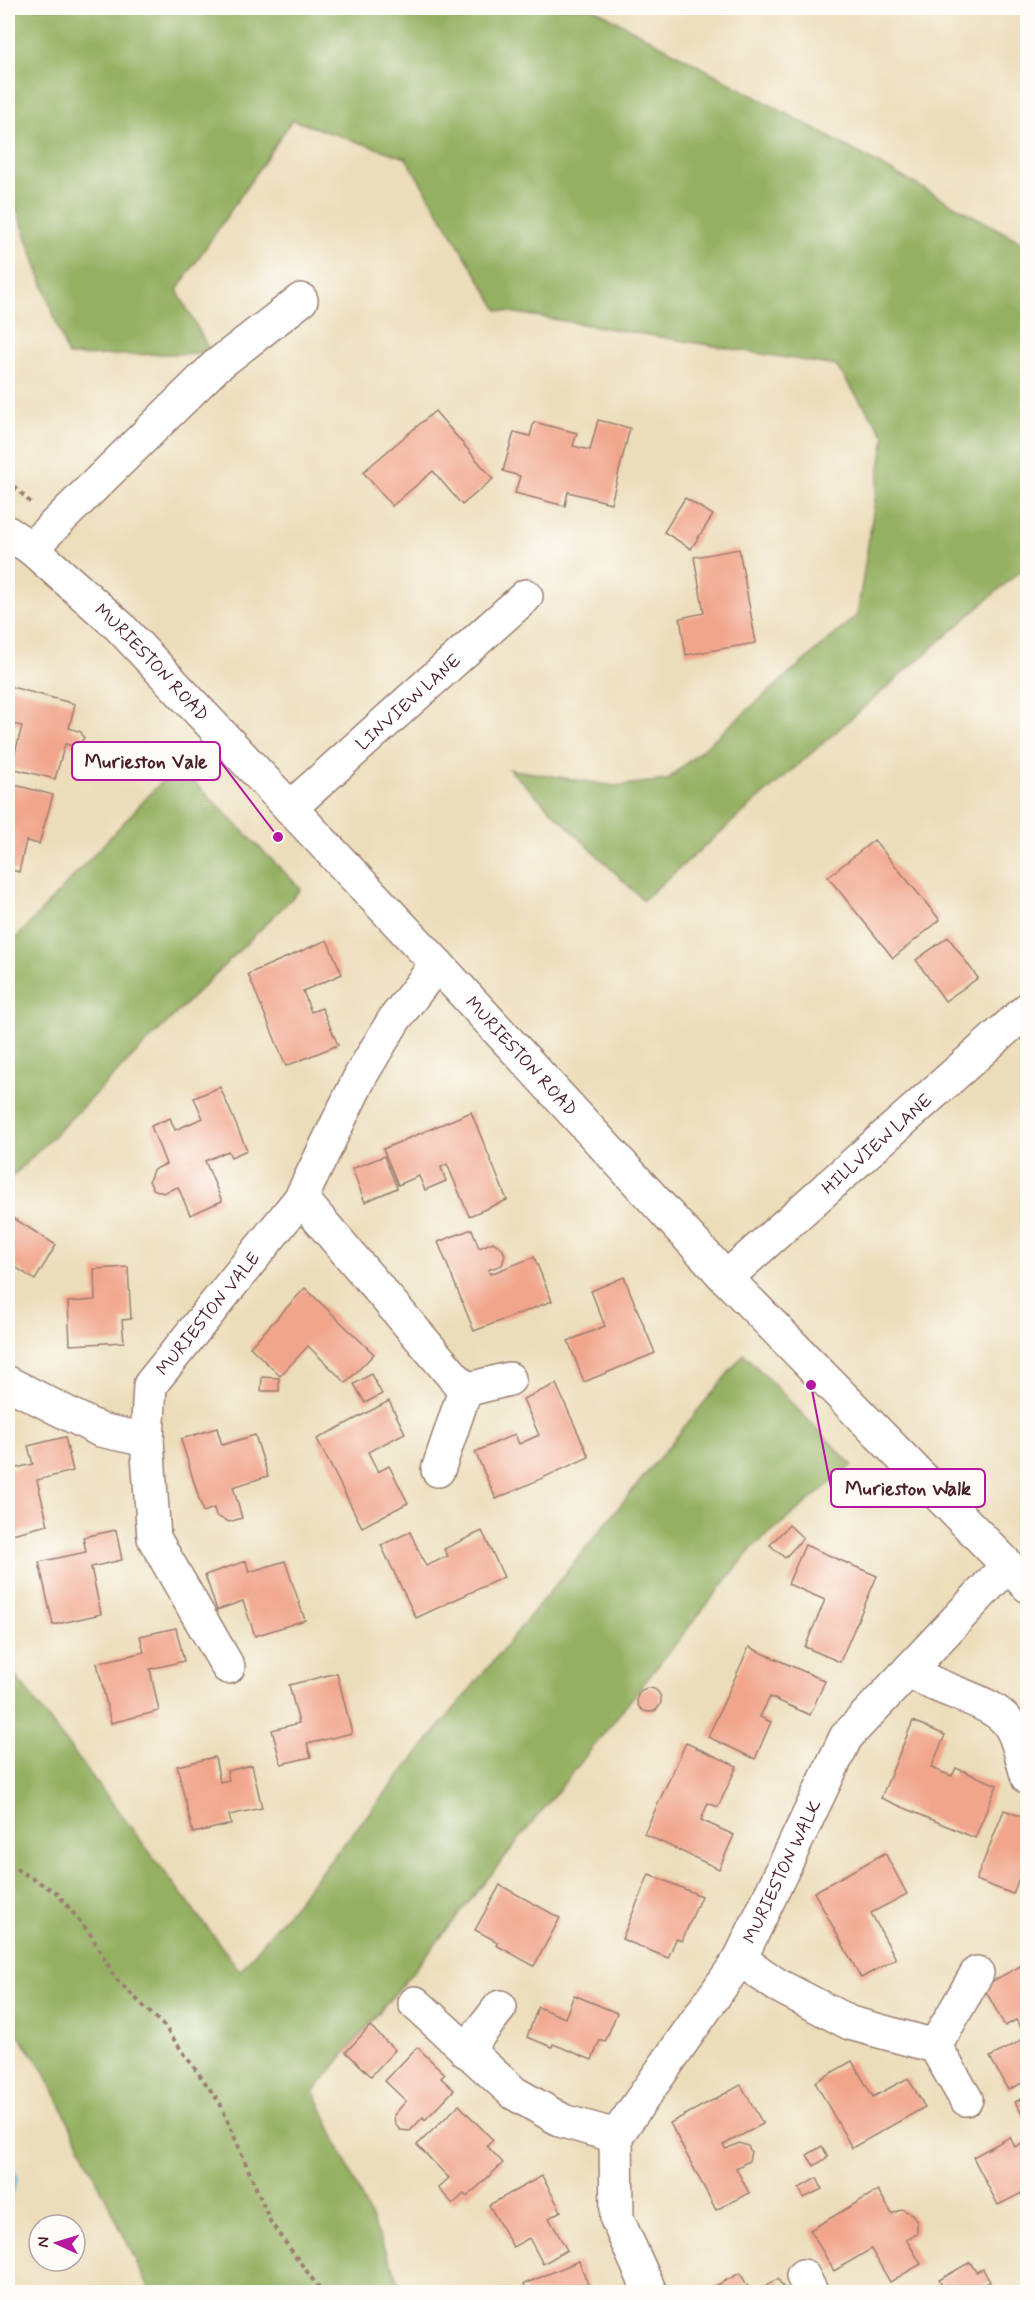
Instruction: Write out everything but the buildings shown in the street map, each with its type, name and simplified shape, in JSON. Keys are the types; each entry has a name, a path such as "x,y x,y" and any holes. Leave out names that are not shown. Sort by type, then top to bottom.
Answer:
{"street":[{"path":"19,541 216,366 301,300"},
{"name":"MURIESTON ROAD","path":"19,541 118,626 437,964 726,1278 1017,1576"},
{"name":"LINVIEW LANE","path":"290,808 526,596"},
{"name":"MURIESTON VALE","path":"228,1667 154,1538 147,1440 150,1385 301,1198 361,1075 394,1020 437,964"},
{"name":"HILLVIEW LANE","path":"726,1278 1028,1009"},
{"path":"301,1198 465,1390"},
{"path":"465,1390 509,1379"},
{"path":"8,1383 100,1430 147,1440"},
{"path":"438,1470 465,1390"},
{"name":"MURIESTON WALK","path":"615,2136 740,1959 846,1737 910,1669 1017,1576"},
{"path":"910,1669 920,1679 1000,1713 1012,1728 1028,1778"},
{"name":"MURIESTON WALK","path":"740,1959 777,1985 850,2023 935,2046"},
{"path":"966,2099 935,2046 977,1972"},
{"path":"415,2003 514,2093 563,2121 615,2136 617,2219 650,2292"},
{"path":"466,2050 500,2007"}],"path":[{"path":"8,1864 57,1893 91,1935 115,1977 164,2026 220,2103 271,2223 322,2292"},
{"path":"8,2288 27,2292"}],"green space":[{"path":"8,8 593,8 1027,245 1027,565 643,900 509,769 614,786 667,780 857,615 885,436 836,366 498,310 406,158 292,120 177,290 211,353 68,356 8,184"},
{"path":"177,765 301,889 8,1181 8,947"},
{"path":"744,1354 852,1465 753,1547 429,1952 314,2091 404,2292 151,2292 43,2069 8,2021 8,1666 240,1971"}],"waterway":[{"path":"8,2169 13,2177 8,2192"}],"place":[{"name":"Murieston Vale","path":"278,837"},
{"name":"Murieston Walk","path":"811,1385"}]}
